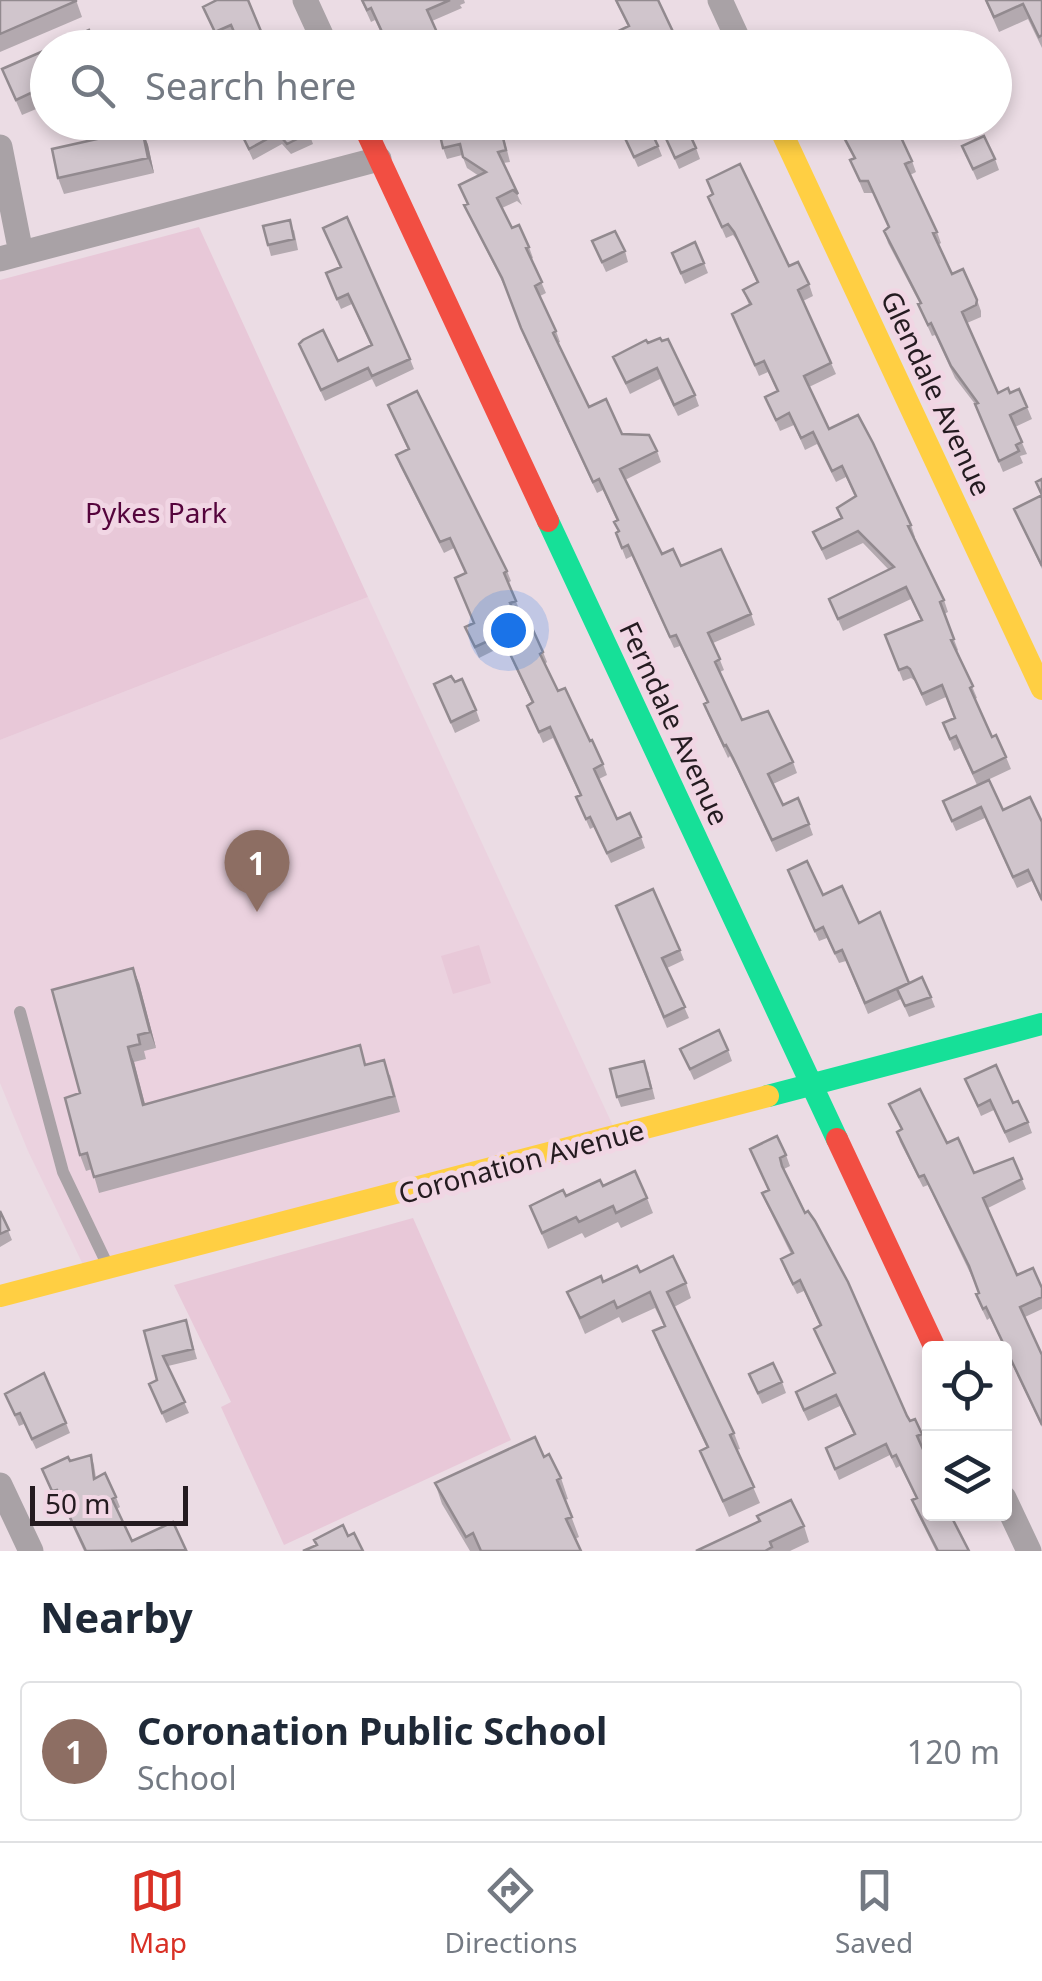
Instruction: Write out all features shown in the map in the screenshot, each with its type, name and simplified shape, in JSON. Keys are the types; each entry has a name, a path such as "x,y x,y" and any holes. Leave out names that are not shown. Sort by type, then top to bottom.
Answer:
{"street":[{"path":"305,0 319,30"},
{"path":"720,0 734,30"},
{"name":"Ferndale Avenue","path":"370,140 932,1341"},
{"name":"Glendale Avenue","path":"785,140 1042,689"},
{"path":"0,146 10,256 379,159"},
{"name":"Coronation Avenue","path":"0,1296 1042,1024"},
{"path":"0,1485 31,1551"},
{"path":"1012,1515 1029,1551"}],"lane":[{"path":"20,1012 63,1172 109,1268"}],"shaded area":[{"path":"368,597 620,1141 88,1275 0,1083 0,740"}],"green space":[{"name":"Pykes Park","path":"199,227 368,597 0,740 0,280"},
{"path":"479,945 491,983 453,994 441,956"},
{"path":"413,1218 511,1440 284,1545 221,1407 231,1402 174,1285"}],"building":[{"path":"0,0 76,0 76,1 0,34"},
{"path":"217,0 248,0 260,30 233,30 231,25 214,30 203,7"},
{"path":"362,0 450,0 427,10 436,30 381,30 371,8 367,10"},
{"path":"616,0 658,0 672,30 620,30 629,26"},
{"path":"986,0 1042,0 1042,35 1039,37 1023,4 994,17"},
{"path":"30,57 30,93 16,100 2,69"},
{"path":"92,140 144,140 148,158 58,178 52,149"},
{"path":"244,140 265,140 249,149"},
{"path":"441,140 504,140 506,150 498,152 518,194 513,190 497,198 512,228 519,225 529,247 526,248 542,282 535,286 556,331 553,333 589,407 606,399 622,434 649,435 657,451 620,469 662,554 673,549 681,566 721,549 751,614 708,633 720,659 715,662 742,720 768,711 793,762 768,774 783,805 798,798 809,824 772,840 704,704 708,702 676,635 670,637 628,545 622,548 614,522 618,520 599,479 593,482 521,328 502,278 464,205 468,204 459,185 486,172 463,157 460,144 443,148"},
{"path":"626,140 655,140 658,146 634,157"},
{"path":"667,140 692,140 696,148 675,158"},
{"path":"846,140 902,140 912,161 905,164 952,274 963,269 977,300 976,305 962,312 998,393 1008,388 1010,393 1019,389 1027,407 1010,415 1022,442 1016,445 1019,451 999,461 975,404 978,403 951,366 931,323 928,325 884,231 889,227 868,181 860,181 850,160 855,158"},
{"path":"986,140 995,159 973,169 962,146"},
{"path":"740,164 789,266 798,262 809,284 798,290 831,363 804,376 829,429 858,415 873,443 944,600 940,602 954,639 951,640 973,686 970,688 992,737 996,735 1006,757 973,773 956,736 950,739 943,723 955,718 942,685 922,694 910,669 899,670 885,635 922,620 906,587 838,619 829,599 894,567 858,531 822,549 813,532 842,518 837,508 856,496 842,466 832,471 813,432 801,438 789,413 776,420 765,397 778,391 764,361 755,365 732,314 751,304 743,290 758,282 734,232 728,224 722,227 708,197 713,194 707,180"},
{"path":"347,217 410,359 372,376 368,368 321,390 299,344 303,340 323,330 338,361 372,345 348,294 337,299 326,273 341,267 323,228"},
{"path":"290,220 294,239 268,245 263,226"},
{"path":"615,231 625,251 602,262 592,241"},
{"path":"695,242 704,263 681,273 672,253"},
{"path":"668,339 695,395 674,405 657,368 626,383 613,357 646,340 648,343"},
{"path":"417,391 507,571 504,573 516,601 510,603 525,633 533,630 558,691 565,688 592,740 603,764 594,769 617,819 630,813 641,837 607,853 576,797 581,795 550,727 539,732 527,706 533,702 501,635 475,647 465,627 474,623 455,578 466,573 450,538 440,542 396,455 409,449 388,405"},
{"path":"1042,495 1042,566 1014,509"},
{"path":"451,676 455,682 462,679 476,710 451,722 434,684"},
{"path":"989,780 1003,810 1030,797 1042,822 1042,900 1028,870 1013,877 981,807 952,821 943,801"},
{"path":"807,861 823,895 842,886 859,923 880,912 909,983 865,1003 842,950 835,953 823,927 815,931 788,870"},
{"path":"653,889 680,950 662,958 685,1007 664,1017 616,906"},
{"path":"133,968 150,1032 138,1035 140,1044 128,1047 143,1105 360,1045 365,1065 384,1060 394,1096 94,1177 87,1153 80,1155 65,1098 80,1093 52,990"},
{"path":"922,977 931,997 905,1006 897,989"},
{"path":"719,1030 728,1050 690,1069 680,1049"},
{"path":"644,1061 651,1088 617,1097 610,1069"},
{"path":"996,1065 1013,1103 1018,1101 1028,1122 1005,1132 990,1100 978,1106 965,1079"},
{"path":"920,1089 947,1143 958,1138 974,1173 1013,1158 1022,1179 983,1198 1017,1275 1033,1268 1042,1288 1042,1297 1020,1307 1042,1355 1042,1425 1012,1362 1012,1341 1002,1341 986,1307 983,1309 969,1266 924,1175 919,1177 897,1132 902,1129 889,1104"},
{"path":"777,1136 786,1155 780,1158 782,1166 805,1213 808,1211 815,1221 848,1282 907,1416 910,1421 915,1419 922,1434 917,1436 922,1447 922,1520 912,1500 917,1498 896,1455 892,1457 886,1444 835,1469 826,1448 855,1434 836,1395 804,1410 796,1392 835,1373 814,1329 821,1325 800,1280 793,1284 781,1259 793,1253 762,1193 769,1190 750,1149"},
{"path":"635,1171 647,1198 616,1213 613,1206 579,1222 576,1217 542,1233 530,1206 563,1190 566,1196 600,1180 603,1186"},
{"path":"0,1211 9,1230 0,1234"},
{"path":"673,1256 686,1283 667,1292 734,1433 730,1435 754,1487 723,1501 700,1451 708,1447 653,1331 665,1326 650,1292 617,1308 614,1301 580,1318 567,1292 601,1276 603,1282 637,1266 640,1272"},
{"path":"186,1320 193,1349 163,1356 185,1402 162,1413 149,1384 157,1380 144,1331"},
{"path":"773,1363 782,1382 758,1393 749,1374"},
{"path":"44,1373 66,1423 32,1439 20,1413 15,1415 5,1394"},
{"path":"535,1437 544,1457 549,1454 561,1478 557,1480 572,1517 566,1519 581,1551 481,1551 473,1533 466,1537 435,1483"},
{"path":"91,1455 94,1479 105,1473 116,1497 112,1499 132,1541 173,1522 186,1550 86,1551 57,1490 52,1491 42,1469 68,1457 70,1461"},
{"path":"791,1500 804,1526 770,1542 772,1547 765,1551 696,1551 760,1521 757,1516"},
{"path":"923,1521 954,1521 969,1551 938,1551"},
{"path":"343,1525 348,1536 354,1533 363,1551 303,1551 317,1545 314,1540"}],"traffic: fast":[{"path":"548,521 837,1139"},
{"path":"768,1096 1042,1024"}],"traffic: slow":[{"path":"785,140 1042,689"},
{"path":"0,1296 768,1096"}],"traffic: jam":[{"path":"370,140 548,521"},
{"path":"837,1139 932,1341"}],"place":[{"name":"Coronation Public School","path":"257,912"}]}
